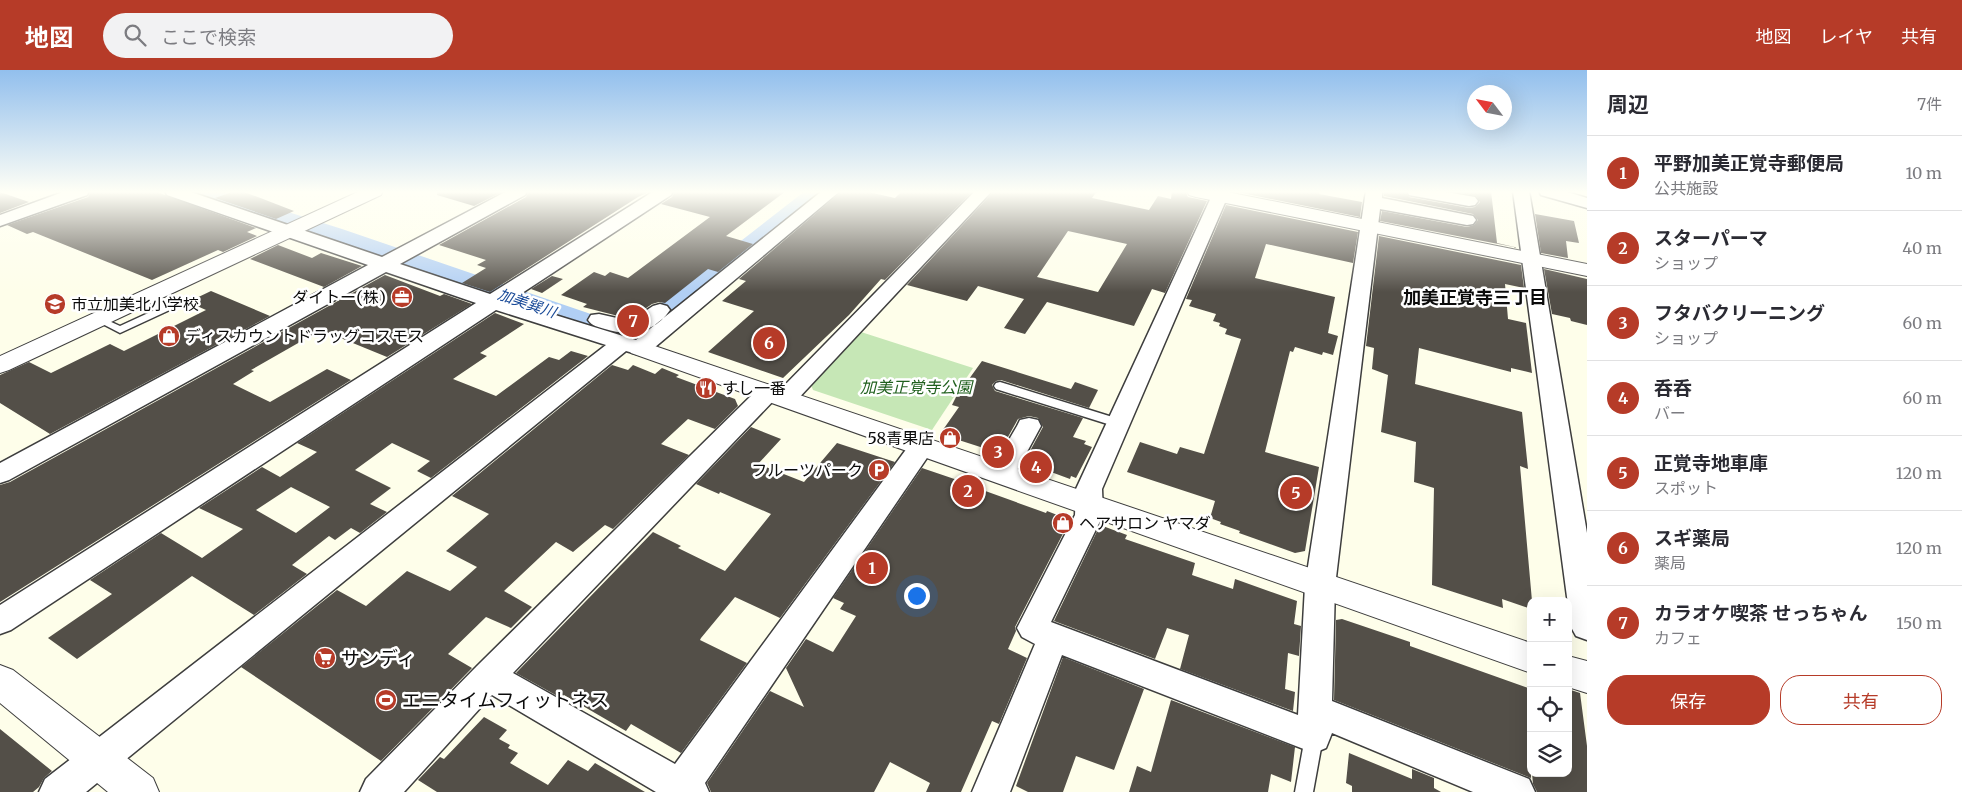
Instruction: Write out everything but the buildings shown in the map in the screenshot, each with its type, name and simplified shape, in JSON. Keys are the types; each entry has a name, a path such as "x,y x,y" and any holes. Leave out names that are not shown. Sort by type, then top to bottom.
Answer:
{"street":[{"path":"288,225 581,322 616,337 922,446 1527,657"},
{"path":"0,365 301,225"},
{"path":"0,474 457,225"},
{"path":"0,621 613,225"},
{"path":"616,337 782,225"},
{"path":"379,792 489,676 950,225"},
{"path":"1207,225 1089,489 1087,504 1089,515 1033,628 1053,638 1516,792"},
{"path":"1363,225 1587,270"},
{"path":"1527,225 1587,627"},
{"path":"1314,724 1320,586 1369,226"},
{"path":"58,792 616,337 626,329 638,327 660,310"},
{"path":"1002,474 1029,426"},
{"path":"489,676 682,790 922,446"},
{"path":"991,792 1053,638"},
{"path":"1572,672 1587,677"},
{"path":"0,681 139,792"}],"lane":[{"path":"1000,386 1118,423"},
{"path":"1304,792 1314,724"}],"green space":[{"name":"加美正覚寺公園","path":"861,332 973,368 932,430 813,390 811,385"}],"waterway":[{"name":"加美巽川","path":"300,225 624,337 643,334 779,225"}],"place":[{"name":"ダイトー(株)","path":"402,297"},
{"name":"市立加美北小学校","path":"55,304"},
{"name":"カラオケ喫茶 せっちゃん","path":"633,321"},
{"name":"ディスカウントドラッグコスモス","path":"169,336"},
{"name":"スギ薬局","path":"769,343"},
{"name":"すし一番","path":"706,388"},
{"name":"58青果店","path":"950,438"},
{"name":"フタバクリーニング","path":"998,452"},
{"name":"呑呑","path":"1036,467"},
{"name":"フルーツパーク","path":"879,470"},
{"name":"スターパーマ","path":"968,491"},
{"name":"正覚寺地車庫","path":"1296,493"},
{"name":"ヘアサロン ヤマダ","path":"1063,523"},
{"name":"平野加美正覚寺郵便局","path":"872,568"},
{"name":"サンディ","path":"325,658"},
{"name":"エニタイムフィットネス","path":"386,700"}],"district":[{"name":"加美正覚寺三丁目","path":"1475,297"}]}
